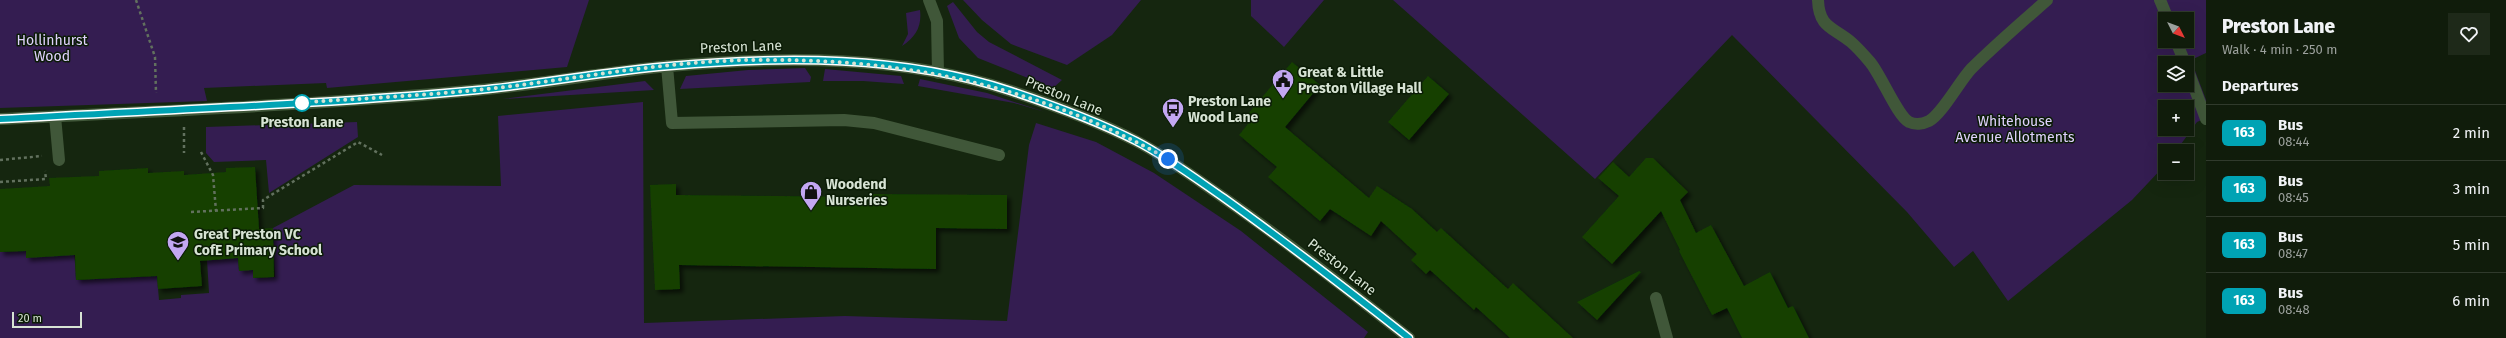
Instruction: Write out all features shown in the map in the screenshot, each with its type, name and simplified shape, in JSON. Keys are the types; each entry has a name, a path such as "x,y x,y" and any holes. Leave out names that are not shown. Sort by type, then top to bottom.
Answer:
{"street":[{"path":"929,0 937,21 938,73"},
{"path":"1818,0 1818,11 1822,21 1829,29 1850,41 1860,51 1887,88 1898,113 1903,118 1916,124 1923,124 1935,116 1971,69 2047,0"},
{"path":"2160,0 2165,12"},
{"name":"Preston Lane","path":"0,119 184,111 481,90 667,66 752,60 826,61 886,65 938,73 1009,90 1120,134 1161,156 1267,228 1409,338"},
{"path":"667,66 672,123 852,121 874,123 999,155"},
{"path":"2194,87 2206,119"},
{"path":"54,116 59,157"},
{"path":"1656,298 1667,338"}],"path":[{"path":"136,0 156,57 156,112"},
{"path":"184,111 184,153"},
{"path":"191,212 263,208 263,200 358,142 382,155"},
{"path":"201,152 213,175 216,211"},
{"path":"0,160 44,156 59,157"},
{"path":"0,182 46,179 44,156"}],"green space":[{"name":"Hollinhurst Wood","path":"0,0 589,0 567,67 327,88 326,83 204,88 207,101 0,108"},
{"path":"963,0 1141,0 1112,35 1067,65 1011,44 982,20"},
{"path":"1251,0 1324,0 1284,47 1251,16"},
{"name":"Whitehouse Avenue Allotments","path":"1393,0 2206,0 2206,53 2194,59 2194,56 2158,56 2158,92 2194,92 2194,68 2206,100 2206,118 2197,122 2194,126 2194,100 2158,100 2158,136 2187,136 2181,144 2158,144 2158,172 2132,200 2008,301 1973,251 1954,267 1907,212 1732,35 1595,179"},
{"path":"953,2 977,32 989,42 1062,80 1053,88 978,58 959,38 947,6"},
{"path":"920,10 920,21 917,31 907,43 902,46 908,34 906,13"},
{"path":"805,68 811,77 810,82 680,89 686,76 748,70"},
{"path":"825,69 901,76 904,84 863,81 823,81"},
{"path":"920,79 987,93 1045,112 1014,103 918,86"},
{"path":"645,81 654,90 502,99"},
{"path":"643,102 644,323 845,316 1007,321 1029,145 1036,123 1096,142 1154,173 1241,231 1368,332 1364,338 0,338 0,252 26,251 26,257 74,248 76,280 157,276 159,300 181,298 181,295 209,293 207,260 218,260 217,239 236,230 239,270 253,270 253,278 275,277 273,228 354,185 501,186 498,116"},
{"path":"357,122 358,137 269,193 266,160 214,162 206,153 206,127"}],"building":[{"path":"1292,62 1320,85 1285,127 1369,198 1377,186 1412,209 1437,232 1441,228 1508,289 1513,283 1573,338 1510,338 1476,307 1474,310 1430,270 1426,274 1411,260 1417,254 1381,221 1371,236 1330,209 1320,221 1268,177 1277,167 1239,135 1252,119 1247,115"},
{"path":"1428,76 1449,94 1409,140 1388,122"},
{"path":"1646,158 1653,158 1688,192 1680,200 1696,233 1711,225 1744,286 1770,272 1788,308 1793,306 1809,338 1742,338 1727,308 1712,315 1679,251 1680,250 1661,211 1612,264 1582,237 1619,196 1598,178 1613,162 1629,177"},
{"path":"255,167 259,229 273,228 274,277 253,278 253,270 239,271 238,258 200,261 202,286 158,289 157,276 76,280 75,255 26,258 26,251 0,252 0,189 50,186 49,178 99,176 99,171 148,168 148,173 184,171 184,175 226,172 226,168"},
{"path":"676,184 676,195 871,197 871,194 1007,195 1007,229 936,228 936,269 679,265 680,289 655,290 650,185"},
{"path":"1639,271 1641,272 1597,320 1577,302"}],"bus line":[{"name":"163","path":"0,119 199,110 481,90 667,66 752,60 886,65 938,73 1009,90 1070,113 1134,140 1168,159 1267,228 1409,338"}],"place":[{"name":"Great & Little Preston Village Hall","path":"1283,100"},
{"name":"Preston Lane","path":"302,103"},
{"name":"Preston Lane Wood Lane","path":"1173,128"},
{"name":"Woodend Nurseries","path":"811,212"},
{"name":"Great Preston VC CofE Primary School","path":"178,262"}],"route":[{"path":"302,103 481,90 667,66 752,60 886,65 938,73 1009,90 1070,113 1134,140 1168,159"}]}
